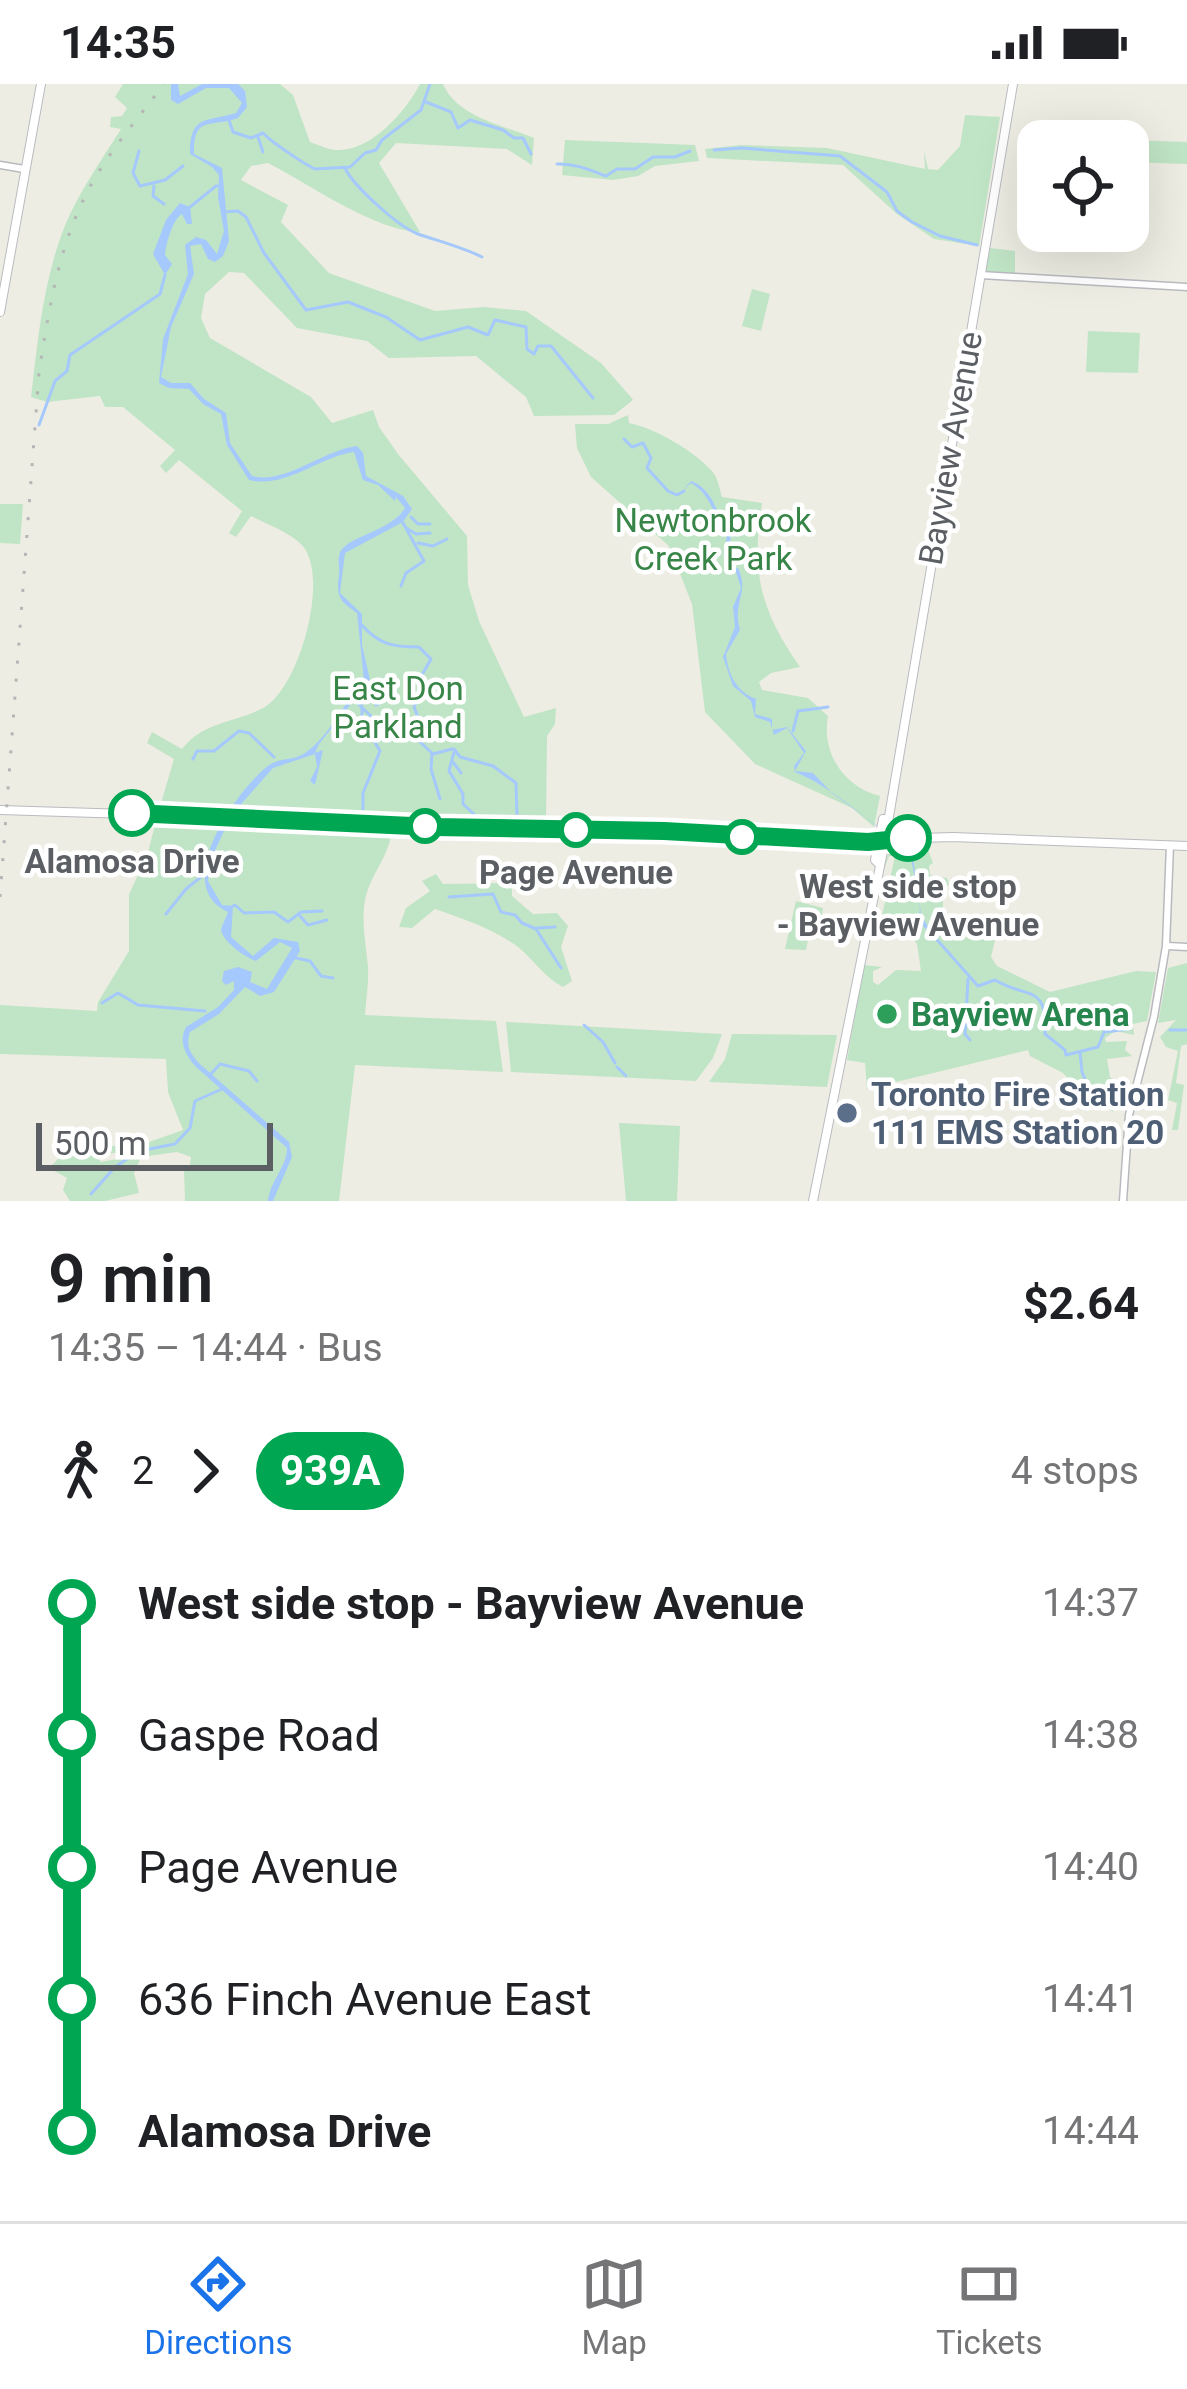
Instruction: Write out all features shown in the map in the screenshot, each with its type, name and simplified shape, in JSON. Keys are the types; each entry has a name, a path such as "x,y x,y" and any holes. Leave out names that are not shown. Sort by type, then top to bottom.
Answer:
{"main road":[{"path":"0,312 40,84"},
{"name":"Bayview Avenue","path":"812,1201 887,813 1013,84"},
{"path":"0,807 855,840 953,837 1187,846"}],"street":[{"path":"0,165 24,169"},
{"path":"980,275 1187,287"},
{"path":"1123,1201 1129,1115 1155,1014 1166,946 1170,845"},
{"path":"1166,946 1187,947"}],"green space":[{"path":"123,84 280,84 293,95 310,142 336,150 375,136 397,117 420,84 443,84 470,112 534,138 532,165 507,149 396,143 379,163 420,232 363,215 268,163 251,166 241,180 288,205 281,222 329,273 435,311 484,307 526,311 601,363 630,396 633,400 614,415 534,416 526,397 476,356 389,358 367,341 297,328 244,273 229,272 205,294 201,318 210,338 311,397 332,423 373,410 398,454 467,536 468,585 479,621 524,717 556,708 555,724 547,736 546,824 159,810 174,759 147,743 152,732 182,749 200,733 265,707 278,695 300,654 313,579 310,559 301,544 284,532 251,516 236,537 229,533 242,511 179,460 166,473 160,466 175,450 123,407 105,407 100,396 47,402 31,397 42,311 57,248 76,202 121,129 110,127 111,117 122,116 127,108 115,97"},
{"path":"965,115 1000,117 979,246 934,239 897,214 843,165 707,158 705,149 740,145 827,148 925,169 924,151 928,169 938,170 960,146"},
{"path":"565,140 695,145 699,161 655,166 638,176 613,180 562,175"},
{"path":"1149,141 1187,142 1187,164 1149,163"},
{"path":"990,248 1015,251 1015,276 986,271"},
{"path":"752,289 770,294 761,331 742,326"},
{"path":"1088,331 1140,333 1138,373 1086,372"},
{"name":"Newtonbrook Creek Park","path":"628,415 629,423 662,435 704,463 716,477 722,497 762,503 758,550 762,589 776,627 800,667 771,673 759,682 762,690 808,698 828,716 828,743 838,766 856,785 880,796 874,827 852,808 755,764 705,712 692,604 669,546 591,477 577,448 575,424 608,424"},
{"path":"0,504 23,504 20,544 0,543"},
{"name":"East Don Parkland","path":"155,825 392,830 365,900 365,1015 496,1021 503,1072 355,1065 339,1201 185,1201 184,1170 191,1157 177,1152 141,1157 134,1173 139,1193 105,1201 70,1201 63,1190 67,1178 49,1168 63,1146 124,1146 121,1152 100,1155 100,1162 118,1159 135,1147 183,1130 168,1092 166,1059 0,1054 0,1005 97,1011 129,951 129,894"},
{"path":"925,842 933,863 930,875 947,878 949,884 943,894 943,916 935,916 938,935 995,940 991,957 997,966 1050,992 1136,971 1156,972 1147,1021 1133,1024 1134,1035 1116,1031 1105,1038 1106,1042 1127,1041 1125,1050 1132,1056 1107,1059 1110,1077 1128,1093 1127,1099 1115,1099 1113,1112 1102,1096 1092,1089 1087,1099 1063,1073 1030,1056 1028,1050 867,1089 865,1063 847,1060 864,965 882,967 873,971 873,982 878,985 896,970 921,971 913,939 871,935 904,935 903,927 897,932 879,929 895,856 889,856 880,880 891,845"},
{"path":"436,874 443,884 512,883 512,896 533,914 557,913 568,926 561,947 572,981 563,987 509,941 435,909 412,928 399,927 406,908 430,891 422,881"},
{"path":"796,901 823,908 818,939 808,940 806,950 785,949"},
{"path":"1187,963 1187,1044 1181,1046 1176,1083 1184,1085 1178,1130 1172,1130 1177,1103 1168,1100 1178,1051 1166,1047 1160,1037 1176,1020 1158,1023 1168,968"},
{"path":"506,1022 722,1034 713,1058 696,1081 511,1072"},
{"path":"732,1034 837,1035 827,1087 709,1082 725,1059"},
{"path":"619,1123 680,1126 677,1201 626,1201"}],"water":[{"path":"171,84 178,84 180,96 202,84 238,84 245,91 247,107 238,118 200,128 194,142 194,154 222,168 229,241 215,262 208,259 201,244 190,246 194,274 171,327 161,377 171,383 190,383 226,413 230,443 252,476 278,476 357,446 363,453 366,476 403,496 412,509 403,522 345,553 340,593 362,614 362,645 370,680 319,744 315,753 323,750 315,785 310,781 317,767 315,754 273,768 242,803 211,859 208,881 222,905 233,906 231,937 253,956 274,938 298,942 300,951 274,992 260,996 245,987 189,1037 194,1058 289,1142 292,1157 273,1201 268,1201 269,1194 287,1148 195,1066 183,1038 186,1027 218,1007 234,990 234,981 226,985 222,981 224,971 238,967 252,972 250,982 267,989 292,948 280,942 256,961 230,944 221,930 228,912 212,900 205,883 206,863 224,820 251,783 269,765 300,756 314,746 364,680 357,613 339,593 340,554 349,543 392,521 405,508 378,485 363,480 354,452 276,480 249,480 227,445 221,414 189,389 159,383 163,339 188,274 185,245 196,237 206,240 217,254 224,231 219,175 190,154 193,132 201,122 236,113 242,103 229,88 206,88 178,104 171,100"},
{"path":"180,203 190,207 192,224 182,214 173,226 165,255 172,264 165,275 153,254 166,220"},
{"path":"691,481 710,497 731,535 727,565 738,568 741,577 742,591 738,612 740,630 726,654 729,669 739,687 756,699 755,714 772,719 772,728 770,722 755,717 751,701 733,686 723,657 735,627 733,607 741,588 735,569 724,566 727,533 708,499 691,483 683,490"},
{"path":"787,727 806,751 795,771 813,773 831,792 795,772 794,766 804,753 787,728 774,735 772,730"},
{"path":"867,818 912,851 921,914 933,936 918,921 910,852"}],"waterway":[{"path":"229,120 233,132 251,138 263,133 315,169 350,167 421,110 430,84"},
{"path":"426,102 451,112 458,128 470,120 523,138 531,154"},
{"path":"258,137 263,152"},
{"path":"714,150 840,156 887,192 897,211 912,222 940,236 977,245"},
{"path":"139,151 133,173 140,186 165,180 183,166"},
{"path":"557,164 606,176 617,169 635,169 653,157 690,151"},
{"path":"345,168 367,195 410,230 482,257"},
{"path":"154,186 153,196 164,204"},
{"path":"190,207 222,186"},
{"path":"223,212 238,211 246,217 264,253 306,310 348,302 386,317 420,340 468,327 488,335 495,320 526,327 527,349 534,354 538,346 551,346 593,398"},
{"path":"39,425 55,381 67,371 70,355 160,294 165,275"},
{"path":"624,439 632,447 643,443 651,458 647,468 668,491 677,495 684,491"},
{"path":"411,517 418,524 430,524"},
{"path":"401,586 406,573 424,561 403,523"},
{"path":"406,528 416,534 430,533"},
{"path":"418,543 433,546 447,539"},
{"path":"361,624 380,641 419,647 431,659 419,680 422,690 414,707 423,730 420,742 432,753 431,769 440,799"},
{"path":"362,693 364,698 382,702 376,705"},
{"path":"352,698 375,720"},
{"path":"362,706 362,720 380,751 363,793 363,813"},
{"path":"793,731 798,711 828,707"},
{"path":"193,759 197,751 214,751 239,731 249,733 274,757"},
{"path":"433,754 452,749"},
{"path":"454,749 460,757 493,766 516,783 517,814"},
{"path":"454,752 449,771 463,794 463,804 476,816"},
{"path":"453,762 461,773"},
{"path":"213,852 242,860"},
{"path":"166,914 206,873"},
{"path":"449,897 493,894 501,912 536,929 561,968"},
{"path":"230,908 235,905 244,913 274,912 288,922 301,912 322,911"},
{"path":"300,916 308,925 327,920"},
{"path":"537,928 555,927"},
{"path":"931,933 978,986 995,980 1034,995 1043,1007 1045,1034 1066,1055 1098,1047 1104,1032 1129,1029"},
{"path":"296,958 310,961 321,976 333,978"},
{"path":"968,979 965,1034 970,1040"},
{"path":"102,1003 118,993 138,1005 205,1011"},
{"path":"584,1025 603,1042 615,1063"},
{"path":"1170,1030 1187,1030"},
{"path":"1080,1052 1091,1093"},
{"path":"210,1075 220,1064 249,1071 257,1081"},
{"path":"617,1067 626,1076"},
{"path":"91,1194 115,1167 139,1151 175,1144 190,1128 195,1101 222,1089"}],"railway":[{"path":"0,897 39,373 51,300 71,228 92,183 164,84"}],"bus line":[{"name":"939A","path":"132,813 859,842 908,838"}],"place":[{"name":"Alamosa Drive","path":"132,813"},
{"name":"Page Avenue","path":"576,830"},
{"name":"West side stop - Bayview Avenue","path":"908,838"},
{"name":"Bayview Arena","path":"887,1014"},
{"name":"Toronto Fire Station 111 EMS Station 20","path":"847,1113"}]}
